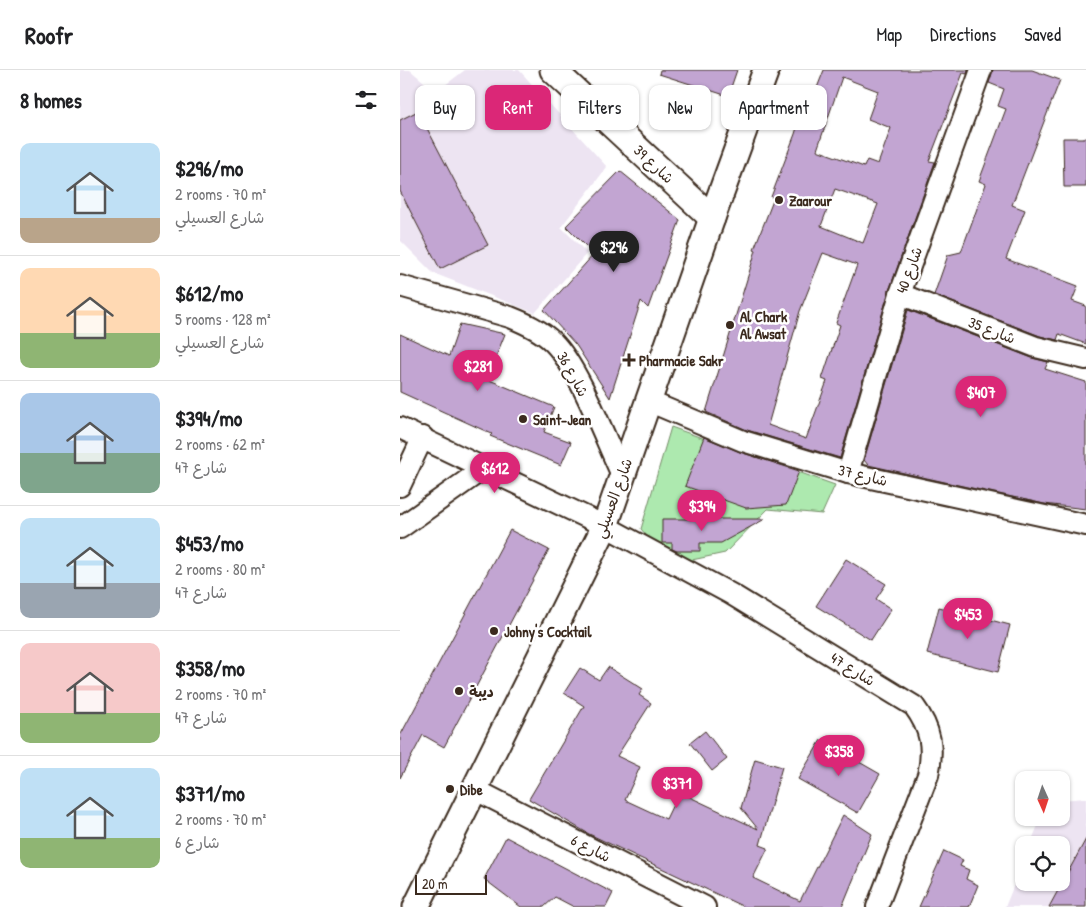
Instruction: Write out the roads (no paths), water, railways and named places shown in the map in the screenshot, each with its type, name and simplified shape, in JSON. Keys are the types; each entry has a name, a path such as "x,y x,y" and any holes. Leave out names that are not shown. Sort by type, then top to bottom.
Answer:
{"street":[{"name":"شارع 39","path":"553,70 712,218"},
{"name":"شارع العسيلي","path":"416,907 476,790 605,526 712,218 766,70"},
{"name":"شارع 40","path":"848,473 900,294 981,70"},
{"name":"شارع 36","path":"400,286 510,317 525,323 552,340 570,366 622,475"},
{"name":"شارع 35","path":"900,294 1036,347 1086,359"},
{"name":"شارع 37","path":"648,401 743,441 848,473 1086,525"},
{"name":"شارع 47","path":"400,428 423,437 483,469 605,526 732,594 914,706 930,734 932,760 928,776 878,907"},
{"path":"400,486 423,437"},
{"path":"400,528 483,469"},
{"name":"شارع 6","path":"476,790 705,907"}],"place":[{"name":"Zaarour","path":"779,200"},
{"name":"Al Chark Al Awsat","path":"730,325"},
{"name":"Pharmacie Sakr","path":"629,360"},
{"name":"Saint-Jean","path":"523,419"},
{"name":"Johny's Cocktail","path":"494,631"},
{"name":"ديبة","path":"459,691"},
{"name":"Dibe","path":"450,789"}]}
